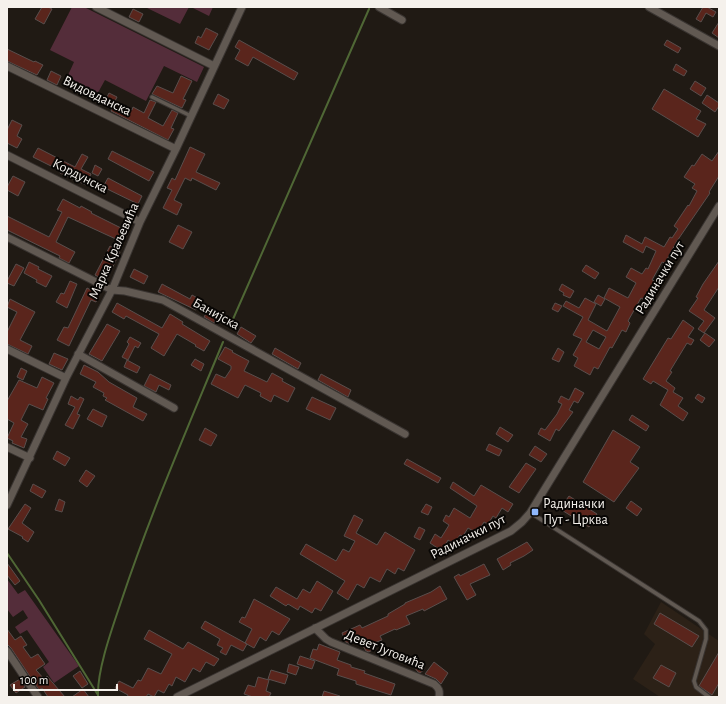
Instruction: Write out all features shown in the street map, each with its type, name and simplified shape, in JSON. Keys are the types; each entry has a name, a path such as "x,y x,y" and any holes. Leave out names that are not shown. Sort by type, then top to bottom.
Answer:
{"street":[{"path":"96,7 214,66"},
{"name":"Марка Краљевића","path":"7,505 66,378 112,290 140,222 176,149 242,7"},
{"path":"379,7 402,20"},
{"path":"649,7 719,46"},
{"name":"Видовданска","path":"7,66 176,149"},
{"name":"Кордунска","path":"7,155 140,222"},
{"name":"Радиначки пут","path":"176,697 511,531 522,522 530,513 719,206"},
{"name":"Банијска","path":"7,237 112,290 125,291 163,300 405,434"},
{"path":"7,349 66,378"},
{"path":"78,354 174,408"},
{"path":"7,447 30,458"},
{"name":"Девет Југовића","path":"315,628 322,636 331,642 434,684 440,693 439,697"},
{"path":"7,651 38,697"}],"lane":[{"path":"152,97 191,116"},
{"path":"530,513 699,622 706,630 706,639 694,681 696,687 709,697"}],"shaded area":[{"path":"72,7 84,7 204,67 197,82 164,66 146,101 105,80 95,98 65,82 74,62 50,50"},
{"path":"145,7 189,7 180,24"},
{"path":"191,7 213,7 209,16"},
{"path":"7,579 18,594 25,590 79,666 54,683 43,667 49,662 27,630 20,634 15,627 28,618 23,610 13,617 7,609"},
{"path":"661,602 719,641 719,697 660,697 633,679 655,644 644,634"}],"building":[{"path":"42,7 52,9 44,24 35,19"},
{"path":"703,7 707,7 716,12 713,17 706,13 701,22 696,19"},
{"path":"133,9 143,14 139,22 129,17"},
{"path":"719,22 719,38 712,33"},
{"path":"206,28 218,34 209,50 195,43 198,36 201,38"},
{"path":"239,40 298,73 294,80 253,57 248,66 235,59 240,50 235,47"},
{"path":"667,40 681,48 678,53 664,45"},
{"path":"7,49 43,65 37,75 7,61"},
{"path":"676,64 687,71 684,76 673,70"},
{"path":"51,71 61,76 57,85 47,80"},
{"path":"181,76 192,81 183,99 186,100 182,108 152,94 157,86 173,93"},
{"path":"695,81 706,88 701,96 690,89"},
{"path":"664,89 701,111 696,119 706,124 698,137 652,109"},
{"path":"109,93 117,97 113,105 105,101"},
{"path":"218,94 229,100 224,109 213,104"},
{"path":"707,95 719,103 719,106 715,112 702,103"},
{"path":"150,100 156,102 148,118 163,126 172,110 178,113 171,128 174,129 168,140 111,111 115,102 132,110 133,107 144,113"},
{"path":"12,120 22,125 17,136 22,139 17,148 7,143 7,130"},
{"path":"190,147 205,154 196,172 220,183 216,190 192,178 191,181 185,178 174,200 182,204 177,215 163,208 172,190 167,188 172,178 175,180"},
{"path":"38,148 75,167 82,154 88,157 81,169 91,174 86,185 60,173 61,171 33,157"},
{"path":"112,151 154,172 149,181 108,159"},
{"path":"719,151 719,176 709,192 710,193 677,241 665,263 662,262 652,280 655,281 643,299 641,298 628,321 630,323 626,332 622,330 612,348 610,347 598,369 594,367 590,375 574,366 578,358 573,355 582,339 573,335 583,317 563,306 566,301 579,308 585,298 596,304 588,320 607,331 620,307 604,298 609,288 628,298 636,283 626,277 631,268 642,274 646,268 648,269 656,251 646,246 643,253 623,242 626,235 642,244 645,237 664,247 670,237 672,238 678,229 674,226 688,205 689,206 697,191 692,188 695,184 684,177 702,154 712,161","holes":["593,330 606,337 599,349 586,342"]},
{"path":"95,165 102,169 98,176 92,173"},
{"path":"13,176 25,182 18,196 7,190"},
{"path":"108,178 142,196 138,204 103,187"},
{"path":"63,199 80,208 81,206 92,212 91,213 123,229 118,240 68,217 56,242 75,252 69,263 59,258 60,256 7,230 7,216 49,237 62,212 57,210"},
{"path":"178,225 192,232 183,249 169,242"},
{"path":"110,246 120,252 106,281 95,275"},
{"path":"719,261 719,287 704,310 715,318 704,333 698,329 704,321 689,311 698,298 696,297 703,284"},
{"path":"29,262 39,267 38,269 52,276 46,287 24,273"},
{"path":"16,264 24,268 14,286 7,283 7,281"},
{"path":"586,265 599,273 595,279 582,271"},
{"path":"134,269 148,276 144,284 130,277"},
{"path":"70,281 77,284 67,308 56,302 61,293 64,294"},
{"path":"162,284 190,299 192,295 201,300 196,310 158,292"},
{"path":"562,284 574,291 570,298 563,295 564,293 559,290"},
{"path":"87,288 99,294 96,302 91,300 69,346 57,340 64,327 68,328"},
{"path":"598,295 605,299 601,306 594,302"},
{"path":"10,299 35,312 20,340 32,346 28,354 7,344 7,332 17,312 7,307"},
{"path":"117,303 162,328 170,314 183,322 182,324 210,341 204,351 177,334 164,356 151,348 159,334 126,316 124,319 112,312"},
{"path":"555,303 562,306 558,312 552,309"},
{"path":"207,312 217,317 214,323 204,317"},
{"path":"683,320 694,328 688,337 694,340 691,345 687,343 670,371 672,372 666,381 675,388 673,392 683,398 678,406 688,413 683,421 660,405 668,390 653,381 651,384 643,379 668,338 671,339"},
{"path":"107,324 120,331 102,361 89,354"},
{"path":"241,327 256,336 251,343 237,334"},
{"path":"705,333 715,340 709,347 700,340"},
{"path":"130,337 141,343 138,348 135,346 128,360 122,357 129,344 127,342"},
{"path":"225,347 249,361 244,371 267,382 272,373 283,379 282,381 295,388 288,402 274,395 271,402 260,396 261,393 245,385 238,398 211,384 216,374 225,378 231,369 231,366 218,359"},
{"path":"275,348 301,363 298,369 272,354"},
{"path":"558,348 564,352 559,362 552,359"},
{"path":"54,353 68,359 62,370 49,364"},
{"path":"195,359 204,364 201,371 191,365"},
{"path":"127,360 140,367 137,373 124,367"},
{"path":"84,365 98,372 109,382 137,398 133,407 147,414 143,421 105,400 107,398 103,396 104,393 93,387 96,382 80,374"},
{"path":"21,368 27,371 23,380 17,377"},
{"path":"150,374 171,385 169,390 159,385 156,392 144,386"},
{"path":"321,374 351,390 348,397 318,380"},
{"path":"42,377 54,383 46,398 48,399 43,410 29,404 21,420 28,424 21,437 27,439 24,448 12,443 13,441 7,438 14,423 7,419 7,401 19,380 37,388"},
{"path":"575,388 584,393 578,403 574,401 569,410 573,412 559,431 556,429 550,441 538,434 541,428 545,430 557,414 562,404 558,402 561,396 569,400"},
{"path":"698,394 705,398 702,403 695,398"},
{"path":"71,396 78,400 80,397 84,399 77,414 80,415 73,429 65,425 75,407 68,404"},
{"path":"312,397 336,408 330,420 306,409"},
{"path":"93,409 107,416 102,427 87,419"},
{"path":"632,415 649,426 646,431 629,420"},
{"path":"500,427 513,435 508,442 496,434"},
{"path":"205,428 217,435 211,446 199,440"},
{"path":"613,430 640,447 630,462 639,468 614,502 583,482"},
{"path":"489,444 502,450 499,456 486,450"},
{"path":"535,446 547,454 541,462 529,455"},
{"path":"57,451 70,458 65,466 53,459"},
{"path":"407,459 441,478 438,483 404,464"},
{"path":"526,463 536,469 519,493 509,487"},
{"path":"86,470 95,476 87,487 79,481"},
{"path":"453,482 474,496 481,485 513,504 508,512 502,508 496,518 493,516 488,524 484,522 477,533 468,528 463,536 460,535 454,544 448,540 442,551 430,543 435,534 441,538 449,525 443,521 446,515 449,517 454,508 470,518 477,506 450,488"},
{"path":"33,484 46,491 42,498 30,491"},
{"path":"569,496 597,514 589,527 560,509"},
{"path":"59,499 65,502 62,512 55,510"},
{"path":"631,501 642,509 637,516 626,508"},
{"path":"25,504 31,508 22,523 34,532 28,542 22,538 23,537 8,529"},
{"path":"426,504 432,507 428,515 421,512"},
{"path":"354,515 363,520 356,533 377,545 385,532 415,550 404,571 398,568 395,574 387,569 380,582 370,577 364,588 357,584 348,600 337,593 345,581 300,554 306,544 336,561 343,549 349,552 355,541 344,536"},
{"path":"419,527 425,530 420,540 414,537"},
{"path":"527,542 533,550 510,563 511,565 503,570 497,559"},
{"path":"7,563 20,581 15,585 7,575"},
{"path":"484,564 490,575 470,584 476,595 467,600 454,577 459,574 460,576"},
{"path":"317,581 333,591 321,611 315,608 312,613 300,606 298,610 288,604 286,606 270,596 276,587 297,599 303,589 310,593"},
{"path":"440,586 447,599 424,611 423,609 406,616 410,624 380,636 382,640 369,645 372,650 369,652 366,651 359,639 350,644 344,641 345,640 342,633 360,625 362,628 388,616 388,614 405,603 431,592"},
{"path":"254,599 290,619 279,635 272,631 266,641 260,637 254,648 245,643 252,629 239,622 242,617 245,618"},
{"path":"660,613 699,636 692,647 654,624"},
{"path":"205,621 247,644 243,651 231,645 226,655 220,652 223,648 217,645 220,639 201,628"},
{"path":"7,629 15,640 21,636 27,645 23,647 31,658 38,654 45,664 36,670 44,679 47,676 65,697 48,697 42,688 39,690 7,644"},
{"path":"149,630 183,649 188,642 219,659 214,666 206,662 200,672 193,668 185,682 176,677 172,686 169,684 164,693 158,690 154,697 148,694 146,697 127,697 128,695 115,688 119,681 133,688 138,680 141,681 148,668 161,674 172,654 144,639"},
{"path":"319,644 340,652 337,660 351,665 351,667 365,671 364,673 395,684 391,695 356,684 356,681 337,675 339,669 310,658 313,649 317,650"},
{"path":"719,652 719,683 712,695 699,686"},
{"path":"300,656 315,661 312,669 297,664"},
{"path":"416,658 425,669 420,673 410,662"},
{"path":"434,662 448,673 441,684 436,679 425,674"},
{"path":"289,664 299,667 296,675 287,672"},
{"path":"661,665 676,673 669,687 653,678"},
{"path":"271,670 288,675 285,684 268,679"},
{"path":"80,671 88,684 82,688 73,676"},
{"path":"258,677 269,680 266,691 271,693 269,697 253,697 244,694 248,685 255,687"},
{"path":"20,679 25,687 16,693 10,685"},
{"path":"83,689 89,697 72,697"},
{"path":"324,691 340,696 322,697"}],"waterway":[{"path":"230,326 369,9"},
{"path":"98,696 98,685 106,648 133,566 170,470 223,342"},
{"path":"7,553 39,600 98,695"}],"place":[{"name":"Радиначки Пут - Црква","path":"535,512"}]}
